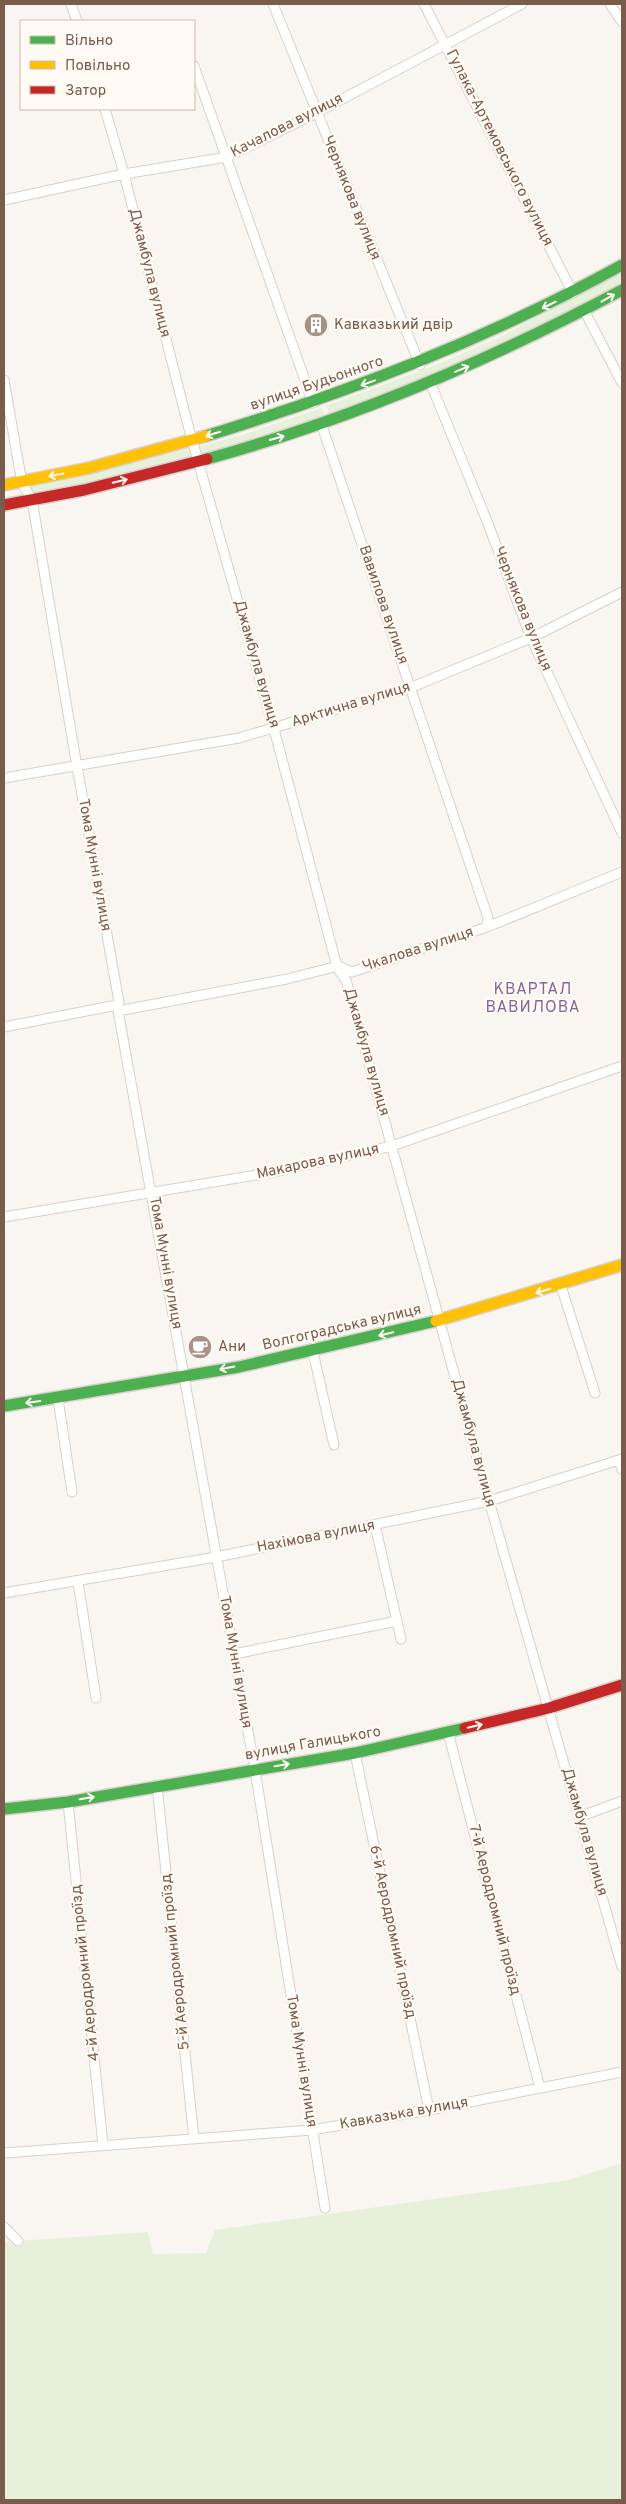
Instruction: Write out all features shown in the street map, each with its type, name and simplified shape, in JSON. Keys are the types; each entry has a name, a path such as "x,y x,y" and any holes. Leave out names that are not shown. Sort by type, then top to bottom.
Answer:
{"main road":[{"name":"вулиця Будьонного","path":"4,485 93,467 312,404 420,365 494,333 573,293 622,265"},
{"path":"4,505 98,486 322,426 498,354 584,312 622,290"},
{"name":"Волгоградська вулиця","path":"4,1406 58,1399 313,1352 441,1322 561,1286 622,1265"},
{"name":"вулиця Галицького","path":"4,1809 68,1802 355,1753 549,1708 622,1685"}],"street":[{"path":"71,4 78,20"},
{"name":"Чернякова вулиця","path":"273,4 420,365"},
{"name":"Гулака-Артемовського вулиця","path":"424,4 573,293"},
{"name":"Качалова вулиця","path":"4,200 124,174 227,157 316,113 522,4"},
{"path":"610,4 622,22"},
{"path":"195,69 312,404"},
{"name":"Джамбула вулиця","path":"105,110 124,174 192,440 274,729 338,966 346,980 489,1502 622,1967"},
{"path":"584,312 622,383"},
{"name":"Тома Мунні вулиця","path":"4,380 22,482 32,500 119,1002 118,1008 255,1770 325,2208"},
{"name":"Чернякова вулиця","path":"430,382 487,522 531,638 622,833"},
{"name":"Вавилова вулиця","path":"322,426 412,687 486,912 487,927"},
{"name":"Арктична вулиця","path":"4,778 238,738 274,729 412,687 531,638 622,592"},
{"name":"Чкалова вулиця","path":"4,1027 278,981 338,966 352,972 487,927 622,872"},
{"name":"Макарова вулиця","path":"4,1217 152,1194 274,1172 392,1146 622,1066"},
{"path":"561,1286 595,1393"},
{"path":"313,1352 334,1445"},
{"path":"58,1399 72,1492"},
{"path":"621,1460 622,1470"},
{"name":"Нахімова вулиця","path":"4,1593 78,1582 216,1557 489,1502 621,1460"},
{"path":"375,1525 401,1639"},
{"path":"78,1582 96,1698"},
{"path":"234,1654 397,1621"},
{"name":"7-й Аеродромний проїзд","path":"448,1732 540,2088"},
{"name":"6-й Аеродромний проїзд","path":"355,1753 429,2110"},
{"name":"5-й Аеродромний проїзд","path":"157,1786 194,2139"},
{"name":"4-й Аеродромний проїзд","path":"68,1802 103,2145"},
{"path":"579,1817 622,1802"},
{"name":"Кавказька вулиця","path":"4,2153 312,2130 429,2110 622,2072"},
{"path":"4,2227 18,2241"}],"green space":[{"path":"622,273 622,285 534,331 444,371 330,415 326,406 441,363 498,338"},
{"path":"322,408 325,417 200,455 198,447 245,434"},
{"path":"191,448 194,457 95,482 34,494 30,486 93,473"},
{"path":"622,2163 622,2500 4,2500 4,2242 148,2232 153,2254 206,2253 215,2230 568,2180"}],"traffic: fast":[{"path":"206,436 314,401 470,340 572,292 622,265"},
{"path":"207,459 314,426 419,386 521,341 622,290"},
{"path":"4,1406 239,1367 436,1321"},
{"path":"4,1809 68,1802 355,1753 465,1728"}],"traffic: slow":[{"path":"4,485 89,468 206,436"},
{"path":"436,1321 622,1265"}],"traffic: jam":[{"path":"4,505 84,490 207,459"},
{"path":"465,1728 549,1708 622,1685"}],"place":[{"name":"Кавказький двір","path":"316,325"},
{"name":"Ани","path":"200,1347"}],"district":[{"name":"КВАРТАЛ ВАВИЛОВА","path":"533,999"}]}
